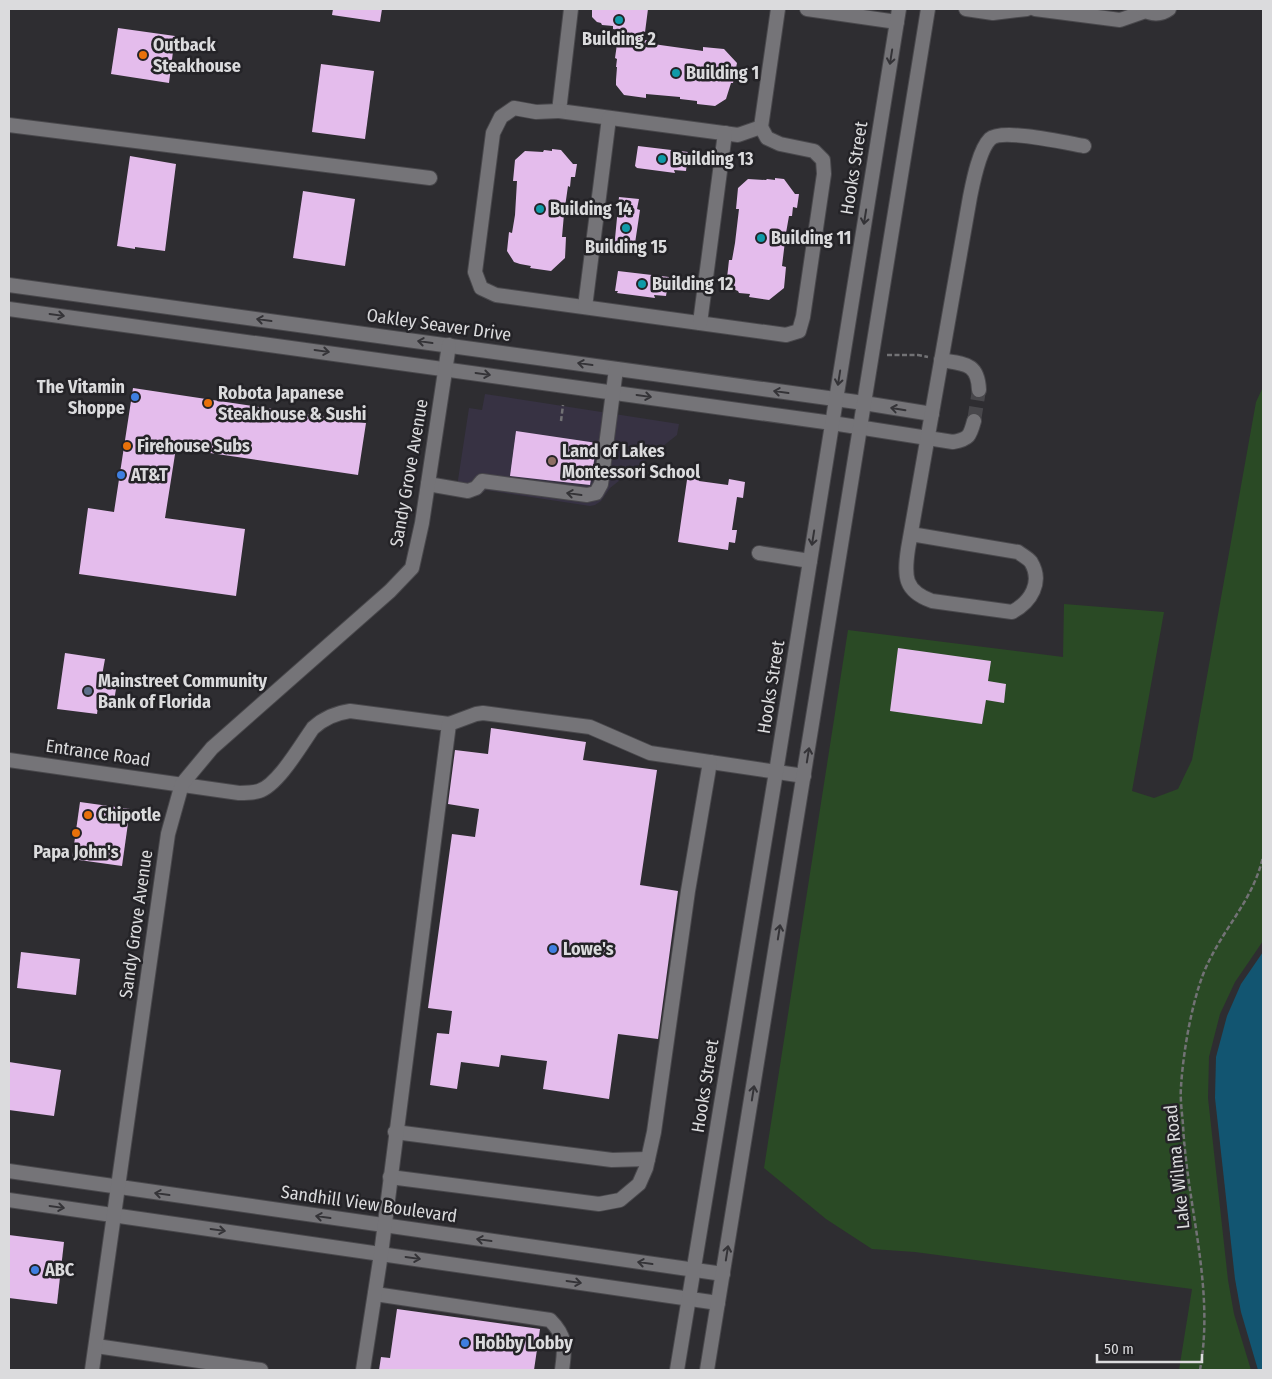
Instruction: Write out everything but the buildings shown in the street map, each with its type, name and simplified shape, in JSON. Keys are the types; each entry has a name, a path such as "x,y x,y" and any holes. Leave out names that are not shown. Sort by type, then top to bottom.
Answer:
{"street":[{"path":"559,111 572,9"},
{"path":"761,127 738,135 559,111 536,112 514,108 502,117 493,133 475,272 481,288 496,295 786,335 799,331 804,316 824,174 823,160 814,151 780,144 767,138 761,127 778,9"},
{"path":"808,9 898,15"},
{"path":"708,1370 928,9"},
{"path":"966,9 993,13 1027,9"},
{"path":"1035,9 1120,20 1144,10 1160,13 1169,9"},
{"name":"Hooks Street","path":"677,1370 898,15"},
{"path":"585,307 609,118"},
{"path":"9,125 430,178"},
{"path":"700,323 724,133"},
{"path":"911,534 1018,552 1030,561 1036,576 1034,590 1021,607 1012,612 932,601 920,597 914,592 907,580 906,565 911,534 932,414 936,359 970,197 984,148 991,138 1015,135 1084,146"},
{"name":"Oakley Seaver Drive","path":"9,285 616,368 932,414"},
{"path":"9,309 445,368 953,442 964,440 970,435 974,420"},
{"name":"Sandy Grove Avenue","path":"92,1370 168,834 182,784 212,748 390,591 412,568 422,523 449,345"},
{"path":"936,359 963,363 972,368 978,376 979,390"},
{"path":"428,484 468,491 476,488 482,481 592,495 599,490 601,484 616,368"},
{"path":"759,553 810,561"},
{"name":"Entrance Road","path":"9,760 239,793 258,791 275,781 313,728 321,721 340,712 350,711 449,724"},
{"path":"363,1370 381,1254 395,1132 449,724 484,713 590,727 650,753 804,776"},
{"path":"390,1177 599,1204 620,1200 639,1184 648,1159 654,1132 688,891 710,762"},
{"path":"395,1132 612,1160 648,1159"},
{"name":"Sandhill View Boulevard","path":"9,1171 723,1274"},
{"path":"9,1200 718,1303"},
{"path":"375,1294 550,1320 559,1330 565,1343 562,1370"},
{"path":"96,1346 261,1370"}],"path":[{"path":"887,355 918,355 936,359"},
{"path":"561,421 563,405"},
{"name":"Lake Wilma Road","path":"1200,1370 1204,1302 1199,1249 1184,1154 1181,1089 1183,1062 1194,1008 1208,962 1248,899 1260,871 1263,857"}],"shaded area":[{"name":"Land of Lakes Montessori School","path":"485,394 679,424 677,435 610,488 601,501 595,505 590,506 486,490 479,496 456,493 469,408 482,410"}],"green space":[{"path":"1263,387 1263,941 1235,982 1220,1014 1209,1057 1208,1098 1228,1280 1234,1314 1251,1370 1179,1370 1192,1289 915,1252 872,1249 826,1219 764,1168 848,630 1063,657 1064,604 1164,612 1132,791 1154,798 1178,789 1192,760 1256,402"}],"water":[{"path":"1263,952 1263,1370 1258,1370 1241,1312 1235,1279 1215,1098 1216,1057 1227,1016 1241,984"}],"tunnel":[{"path":"974,421 979,390"}],"place":[{"name":"Building 2","path":"619,20"},
{"name":"Outback Steakhouse","path":"143,55"},
{"name":"Building 1","path":"676,73"},
{"name":"Building 13","path":"662,159"},
{"name":"Building 14","path":"540,209"},
{"name":"Building 15","path":"626,228"},
{"name":"Building 11","path":"761,238"},
{"name":"Building 12","path":"642,284"},
{"name":"The Vitamin Shoppe","path":"135,397"},
{"name":"Robota Japanese Steakhouse & Sushi","path":"208,403"},
{"name":"Firehouse Subs","path":"127,446"},
{"name":"Land of Lakes Montessori School","path":"552,461"},
{"name":"AT&T","path":"121,475"},
{"name":"Mainstreet Community Bank of Florida","path":"88,691"},
{"name":"Chipotle","path":"88,815"},
{"name":"Papa John's","path":"76,833"},
{"name":"Lowe's","path":"553,949"},
{"name":"ABC","path":"35,1270"},
{"name":"Hobby Lobby","path":"465,1343"}]}
